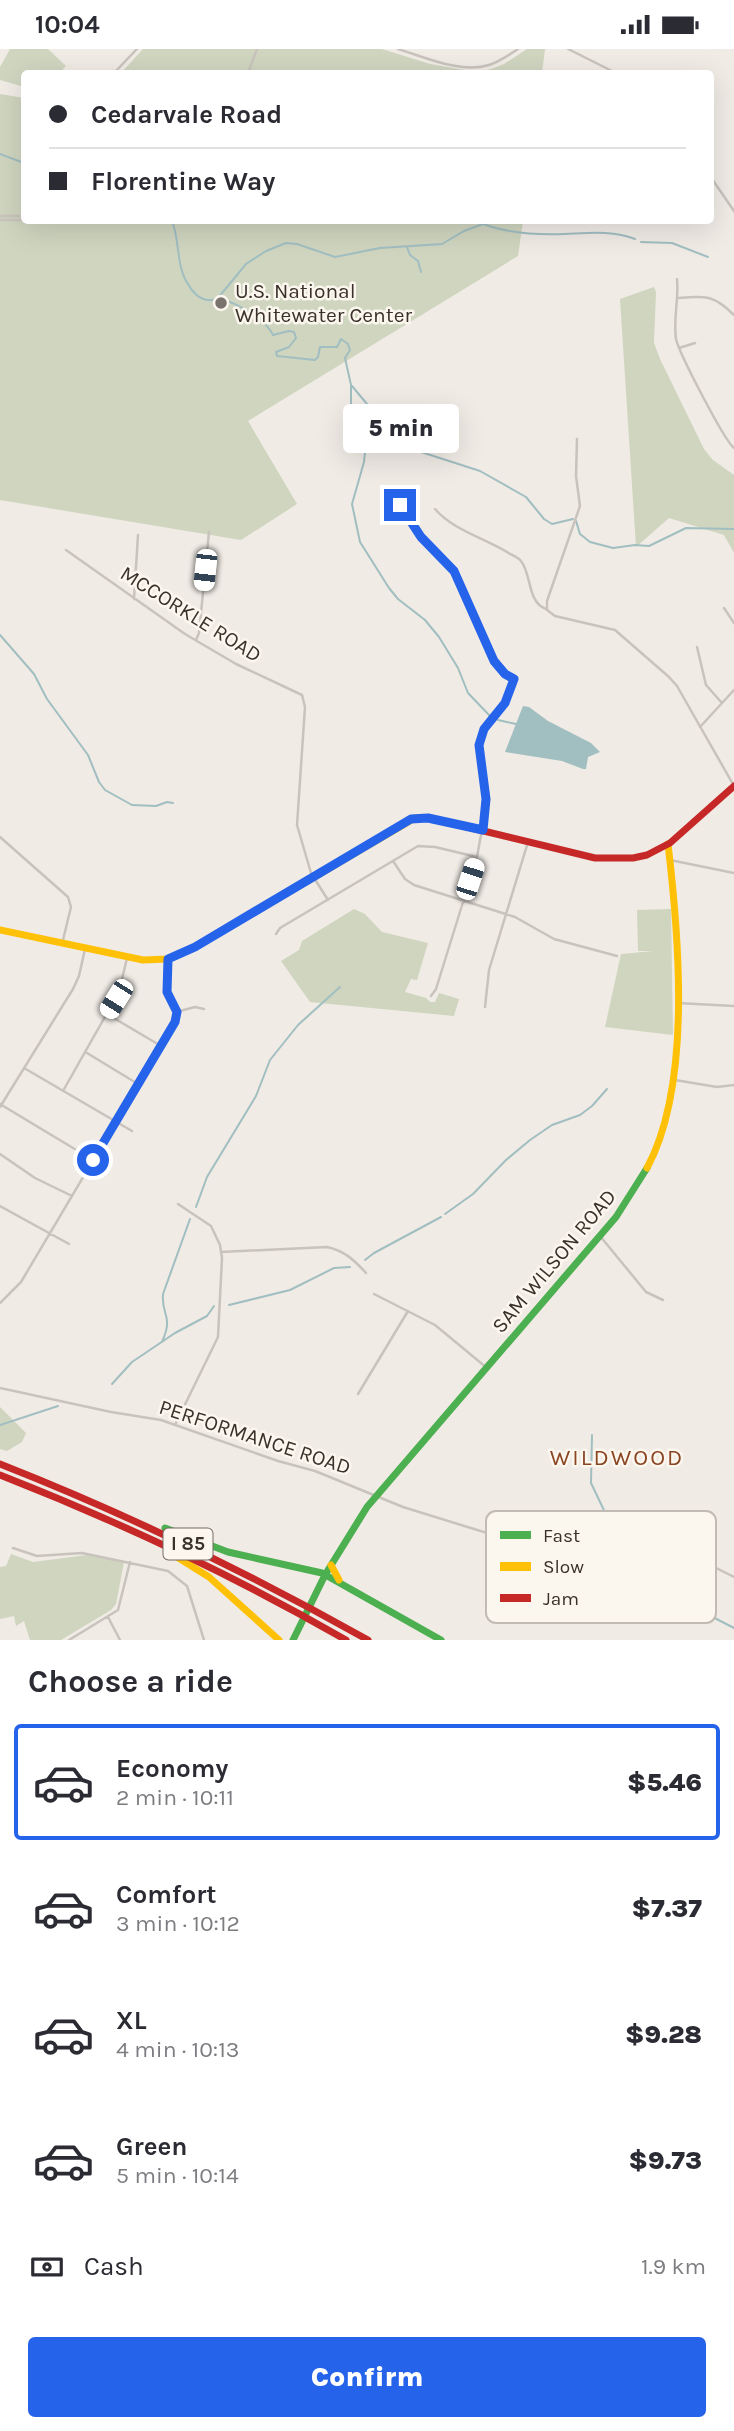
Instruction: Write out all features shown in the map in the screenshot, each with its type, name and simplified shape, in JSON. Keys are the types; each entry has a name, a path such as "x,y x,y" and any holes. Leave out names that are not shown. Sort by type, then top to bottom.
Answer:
{"main road":[{"path":"0,930 127,958 149,961 168,959 195,947 415,818 428,818 483,830 595,858 618,860 642,856 668,844 734,786"},
{"name":"SAM WILSON ROAD","path":"293,1640 325,1575 375,1497 600,1236 629,1200 649,1164 665,1124 675,1080 676,909 668,844"},
{"name":"I 85","path":"0,1464 89,1500 236,1568 368,1640"},
{"name":"I 85","path":"0,1475 138,1533 251,1587 345,1640"},
{"path":"89,1500 130,1513 210,1546 312,1569 441,1640"},
{"path":"138,1533 209,1577 278,1639"},
{"path":"331,1565 337,1577 348,1587"}],"street":[{"path":"117,70 137,49"},
{"path":"249,70 257,49"},
{"path":"398,49 454,65 477,67 501,60 518,49"},
{"path":"568,49 609,70"},
{"path":"714,182 734,211"},
{"path":"0,218 21,218"},
{"path":"677,279 676,331 679,348 722,434 734,448"},
{"path":"677,298 710,297 719,301 734,315"},
{"path":"679,348 695,343"},
{"path":"546,609 580,506 576,476 577,439"},
{"path":"392,492 421,537 454,571 494,661 505,674 514,679 505,703 484,729 479,745 486,799 483,830 436,989 431,996"},
{"path":"435,509 457,526 491,542 521,562 540,605 555,616 615,630 671,679 734,786"},
{"path":"196,640 199,633 209,532"},
{"path":"134,599 138,535"},
{"name":"MCCORKLE ROAD","path":"66,550 196,640 253,673 296,691 303,697 305,707 296,818 301,844 313,877 328,900"},
{"path":"724,608 734,623"},
{"path":"697,647 707,687 722,703"},
{"path":"701,727 734,690"},
{"path":"0,837 68,897 71,907 62,944"},
{"path":"485,1007 489,970 528,842"},
{"path":"276,935 280,928 422,845 477,857"},
{"path":"670,860 734,873"},
{"path":"393,861 411,883 519,918 554,939 617,956"},
{"path":"85,949 73,989 0,1105 93,1160"},
{"path":"63,1091 121,986 127,958"},
{"path":"0,1303 21,1282 175,1022 177,1012 167,992 168,959"},
{"path":"677,1003 734,1006"},
{"path":"177,1012 195,1007 204,1009"},
{"path":"107,1014 161,1047"},
{"path":"86,1053 139,1084"},
{"path":"24,1068 132,1131"},
{"path":"675,1080 717,1087 734,1086"},
{"path":"0,1154 35,1178 72,1196"},
{"path":"175,1425 218,1336 221,1252 211,1226 178,1204"},
{"path":"0,1206 69,1244"},
{"path":"600,1236 646,1292 663,1300"},
{"path":"221,1252 327,1247 352,1257 366,1273"},
{"path":"373,1294 435,1325 487,1368"},
{"path":"358,1394 408,1311"},
{"name":"PERFORMANCE ROAD","path":"0,1388 175,1425 315,1471 375,1497 486,1533"},
{"path":"13,1548 37,1556 82,1553 166,1570 184,1581 204,1640"},
{"path":"69,1640 108,1617 120,1605 130,1562"},
{"path":"716,1568 734,1577"},
{"path":"108,1617 120,1640"}],"green space":[{"path":"10,49 48,49 66,66 62,70 21,70 21,86 0,80 0,67"},
{"path":"143,49 382,49 430,64 465,70 124,70"},
{"path":"527,49 545,49 542,70 486,70 504,64"},
{"name":"U.S. National Whitewater Center","path":"0,94 21,98 21,224 523,224 518,256 248,421 297,504 241,540 0,500"},
{"path":"654,287 654,343 660,359 704,449 713,460 734,475 734,553 724,535 669,518 636,547 620,299"},
{"path":"354,909 365,914 382,932 428,943 417,980 411,979 405,992 426,998 430,1002 435,1002 439,993 459,999 454,1016 310,1002 281,961 299,950 302,941"},
{"path":"671,909 673,1035 605,1027 621,954 654,951 638,951 637,910"},
{"path":"0,1407 26,1433 22,1442 7,1451 0,1449"},
{"path":"11,1554 33,1562 87,1555 124,1562 116,1604 111,1610 61,1640 30,1640 24,1621 16,1626 14,1616 0,1619 0,1567 6,1566"}],"water":[{"path":"523,706 591,743 600,752 588,757 586,769 583,769 562,761 505,752"}],"waterway":[{"path":"0,154 21,162"},
{"path":"173,224 184,277 197,295 202,299 218,299 242,308 264,324 273,335 294,332 296,338 289,347 276,352 277,356 315,360 320,347 337,347 341,339 348,344 350,350 345,358 351,385 351,405 366,443 364,462 352,504 360,542 398,599 425,620 439,637 458,668 468,693 490,716"},
{"path":"218,298 246,264 266,251 286,243 335,257 380,248 442,244 483,224 523,233 609,233 635,239"},
{"path":"641,242 672,243 708,257"},
{"path":"407,247 410,255 418,261 421,272"},
{"path":"352,386 384,431 399,442 480,471 526,497 544,519 552,524 573,519"},
{"path":"576,521 580,534 590,542 613,548 649,546 686,528 734,529"},
{"path":"0,635 34,674 47,699 88,755 105,790 132,805 156,806 173,803"},
{"path":"498,720 516,724"},
{"path":"196,1207 207,1177 256,1096 270,1060 298,1025 340,987"},
{"path":"445,1214 473,1194 530,1140 552,1125 580,1115 607,1089"},
{"path":"365,1260 441,1217"},
{"path":"162,1342 167,1326 163,1294 190,1219"},
{"path":"229,1305 290,1290 334,1268 350,1267"},
{"path":"112,1384 132,1362 175,1333 207,1316 214,1306"},
{"path":"0,1425 58,1406"},
{"path":"592,1435 591,1483 604,1511"},
{"path":"716,1619 734,1628"}],"traffic: fast":[{"path":"293,1640 325,1575 367,1507 616,1217 647,1168"},
{"path":"165,1528 228,1552 322,1573 441,1640"}],"traffic: slow":[{"path":"0,930 143,960 168,959 195,947 415,818 430,818"},
{"path":"647,1168 661,1134 671,1095 676,1054 678,965 668,844"},
{"path":"169,1552 209,1577 279,1640"},
{"path":"331,1565 339,1580"}],"traffic: jam":[{"path":"430,818 595,858 633,858 647,855 670,843 734,786"},
{"path":"0,1464 187,1546 368,1640"},
{"path":"0,1475 176,1551 346,1640"}],"place":[{"name":"U.S. National Whitewater Center","path":"221,303"}],"district":[{"name":"WILDWOOD","path":"617,1457"}],"route":[{"path":"93,1160 175,1022 177,1012 167,992 168,959 195,947 411,819 428,818 483,830 486,799 479,745 484,729 505,703 514,679 505,674 494,661 454,571 421,537 400,505"}]}
